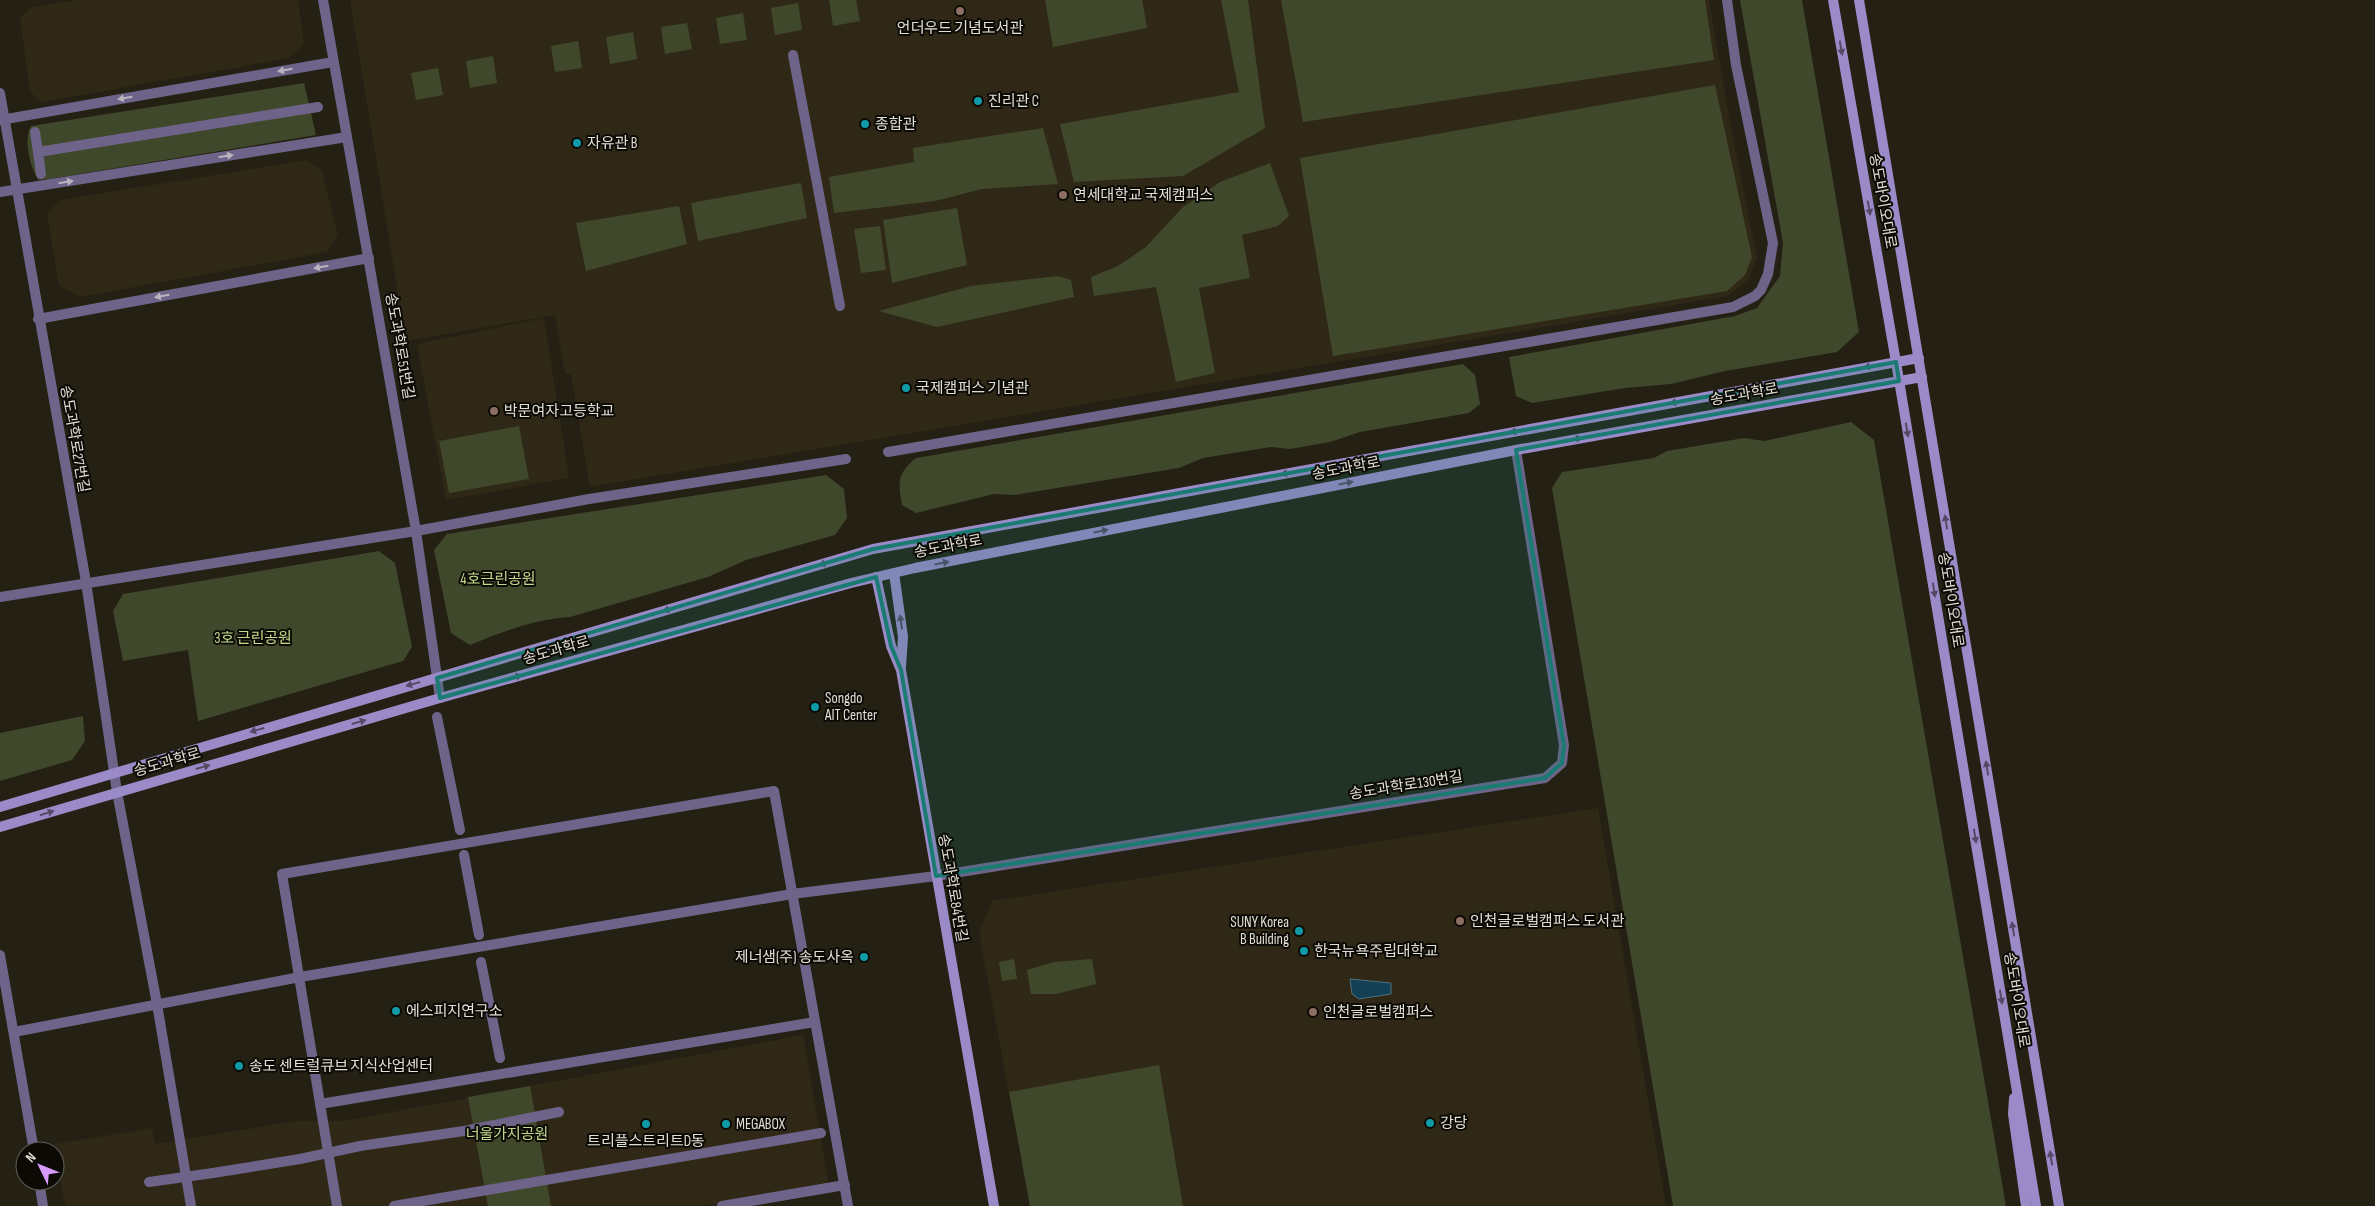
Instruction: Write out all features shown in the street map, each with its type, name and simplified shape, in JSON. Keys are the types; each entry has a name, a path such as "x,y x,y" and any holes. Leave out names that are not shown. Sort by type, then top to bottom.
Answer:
{"main road":[{"name":"송도바이오대로","path":"1833,0 1900,381 2036,1206"},
{"name":"송도바이오대로","path":"1859,0 2059,1206"},
{"name":"송도과학로","path":"0,806 873,549 1919,358"},
{"name":"송도과학로","path":"0,827 440,698 876,577 1516,450 1922,377"},
{"path":"894,573 903,637 901,670"},
{"name":"송도과학로84번길","path":"876,577 891,646 901,670 994,1206"},
{"path":"2016,1084 2013,1114 2026,1206"}],"street":[{"name":"송도과학로51번길","path":"323,0 370,258 416,531 440,698"},
{"path":"888,452 1733,307 1755,296 1761,290 1768,274 1773,243 1736,65 1727,0"},
{"path":"793,55 840,306"},
{"path":"2,119 333,62"},
{"name":"송도과학로27번길","path":"0,93 2,119 18,190 38,319 86,582 117,792 157,1004 192,1206"},
{"path":"38,152 318,107"},
{"path":"35,132 41,174"},
{"path":"0,192 347,137"},
{"path":"38,319 370,258"},
{"name":"송도과학로130번길","path":"14,1032 300,977 792,894 936,876 1545,778 1562,763 1564,745 1516,450"},
{"path":"0,597 416,531 571,503 846,459"},
{"path":"436,717 460,830"},
{"path":"337,1206 282,874 774,791 848,1206"},
{"path":"464,855 480,935"},
{"path":"0,955 32,1141"},
{"path":"480,962 500,1058"},
{"path":"320,1104 815,1022"},
{"path":"149,1182 300,1159 360,1146 464,1131 559,1112"},
{"path":"394,1206 822,1133"},
{"path":"722,1206 845,1185"},
{"path":"41,1191 43,1206"}],"highlighted area":[{"path":"1896,362 1899,381 1516,450 1564,745 1562,763 1545,778 936,876 901,670 891,646 876,577 440,698 437,678 873,549"}],"shaded area":[{"path":"78,0 298,0 304,44 289,58 42,102 30,92 20,18 32,7"},
{"name":"연세대학교 국제캠퍼스","path":"350,0 1709,0 1731,128 1757,258 1748,280 1728,296 590,487 571,374 565,374 555,315 406,341"},
{"path":"306,160 322,170 338,235 327,252 80,297 59,286 47,213 61,200"},
{"name":"박문여자고등학교","path":"544,318 569,478 446,500 417,344"},
{"name":"인천글로벌캠퍼스","path":"1598,808 1666,1206 1030,1206 979,932 992,901"},
{"path":"803,1035 829,1187 703,1206 65,1206 63,1191 65,1191 65,1142 152,1128 155,1144 297,1121 344,1121"}],"green space":[{"path":"829,0 856,0 860,21 833,26"},
{"path":"1045,0 1142,0 1147,28 1053,47"},
{"path":"1221,0 1248,0 1265,128 1183,176 1074,182 1060,124 1239,92"},
{"path":"1281,0 1705,0 1714,60 1303,122"},
{"path":"1740,0 1802,0 1859,332 1837,352 1725,371 1671,384 1625,388 1532,403 1516,396 1509,357 1735,316 1757,308 1780,276 1783,243"},
{"path":"798,3 802,30 775,35 771,8"},
{"path":"743,13 747,40 720,44 716,18"},
{"path":"687,23 692,49 665,54 661,27"},
{"path":"633,32 637,59 610,64 606,37"},
{"path":"578,41 582,68 555,72 551,46"},
{"path":"493,56 497,83 470,88 466,61"},
{"path":"438,68 443,95 416,100 411,73"},
{"path":"304,83 316,135 49,179 38,180 32,168 28,146 31,126"},
{"path":"1715,85 1752,257 1745,275 1727,291 1333,356 1300,158"},
{"path":"1043,128 1058,184 982,189 935,201 834,213 829,177 914,162 913,148"},
{"path":"1270,163 1289,216 1278,226 1242,235 1250,278 1199,288 1215,373 1176,382 1156,287 1094,296 1091,277 1118,266 1146,247 1183,207 1220,182"},
{"path":"801,183 807,218 698,241 691,203"},
{"path":"679,206 687,244 586,271 576,223"},
{"path":"957,208 967,265 892,283 883,220"},
{"path":"880,226 886,270 861,273 854,229"},
{"path":"1058,276 1071,280 1074,297 937,327 879,311 971,286"},
{"path":"1463,364 1475,375 1480,404 1469,413 1360,432 1330,442 1290,449 1271,447 1203,458 1179,468 1015,495 994,494 916,513 902,505 900,478 905,469 916,458"},
{"path":"1851,422 1874,440 2006,1206 1673,1206 1552,488 1562,472 1654,458 1667,451 1744,438 1764,441"},
{"path":"519,426 529,479 449,493 439,441"},
{"name":"4호근린공원","path":"826,475 844,489 847,518 835,535 746,560 708,577 570,617 544,620 519,627 470,645 451,633 434,550 447,534"},
{"name":"3호 근린공원","path":"379,551 395,563 412,647 403,661 198,721 188,650 123,661 113,611 123,594"},
{"path":"83,716 85,741 72,760 0,781 0,733"},
{"path":"1014,959 1017,979 1002,981 999,962"},
{"path":"1092,959 1096,984 1056,994 1031,994 1027,970 1054,962"},
{"path":"1159,1065 1183,1206 1030,1206 1009,1092"},
{"name":"너울가지공원","path":"530,1086 551,1206 488,1206 468,1097"}],"water":[{"path":"1350,979 1391,983 1391,994 1359,999 1352,994"}],"place":[{"name":"언더우드 기념도서관","path":"960,11"},
{"name":"진리관 C","path":"978,101"},
{"name":"종합관","path":"865,124"},
{"name":"자유관 B","path":"577,143"},
{"name":"연세대학교 국제캠퍼스","path":"1063,195"},
{"name":"국제캠퍼스 기념관","path":"906,388"},
{"name":"박문여자고등학교","path":"494,411"},
{"name":"Songdo AIT Center","path":"815,707"},
{"name":"인천글로벌캠퍼스 도서관","path":"1460,921"},
{"name":"SUNY Korea B Building","path":"1299,931"},
{"name":"한국뉴욕주립대학교","path":"1304,951"},
{"name":"제너샘(주) 송도사옥","path":"864,957"},
{"name":"에스피지연구소","path":"396,1011"},
{"name":"인천글로벌캠퍼스","path":"1313,1012"},
{"name":"송도 센트럴큐브 지식산업센터","path":"239,1066"},
{"name":"강당","path":"1430,1123"},
{"name":"트리플스트리트D동","path":"646,1124"},
{"name":"MEGABOX","path":"726,1124"}]}
